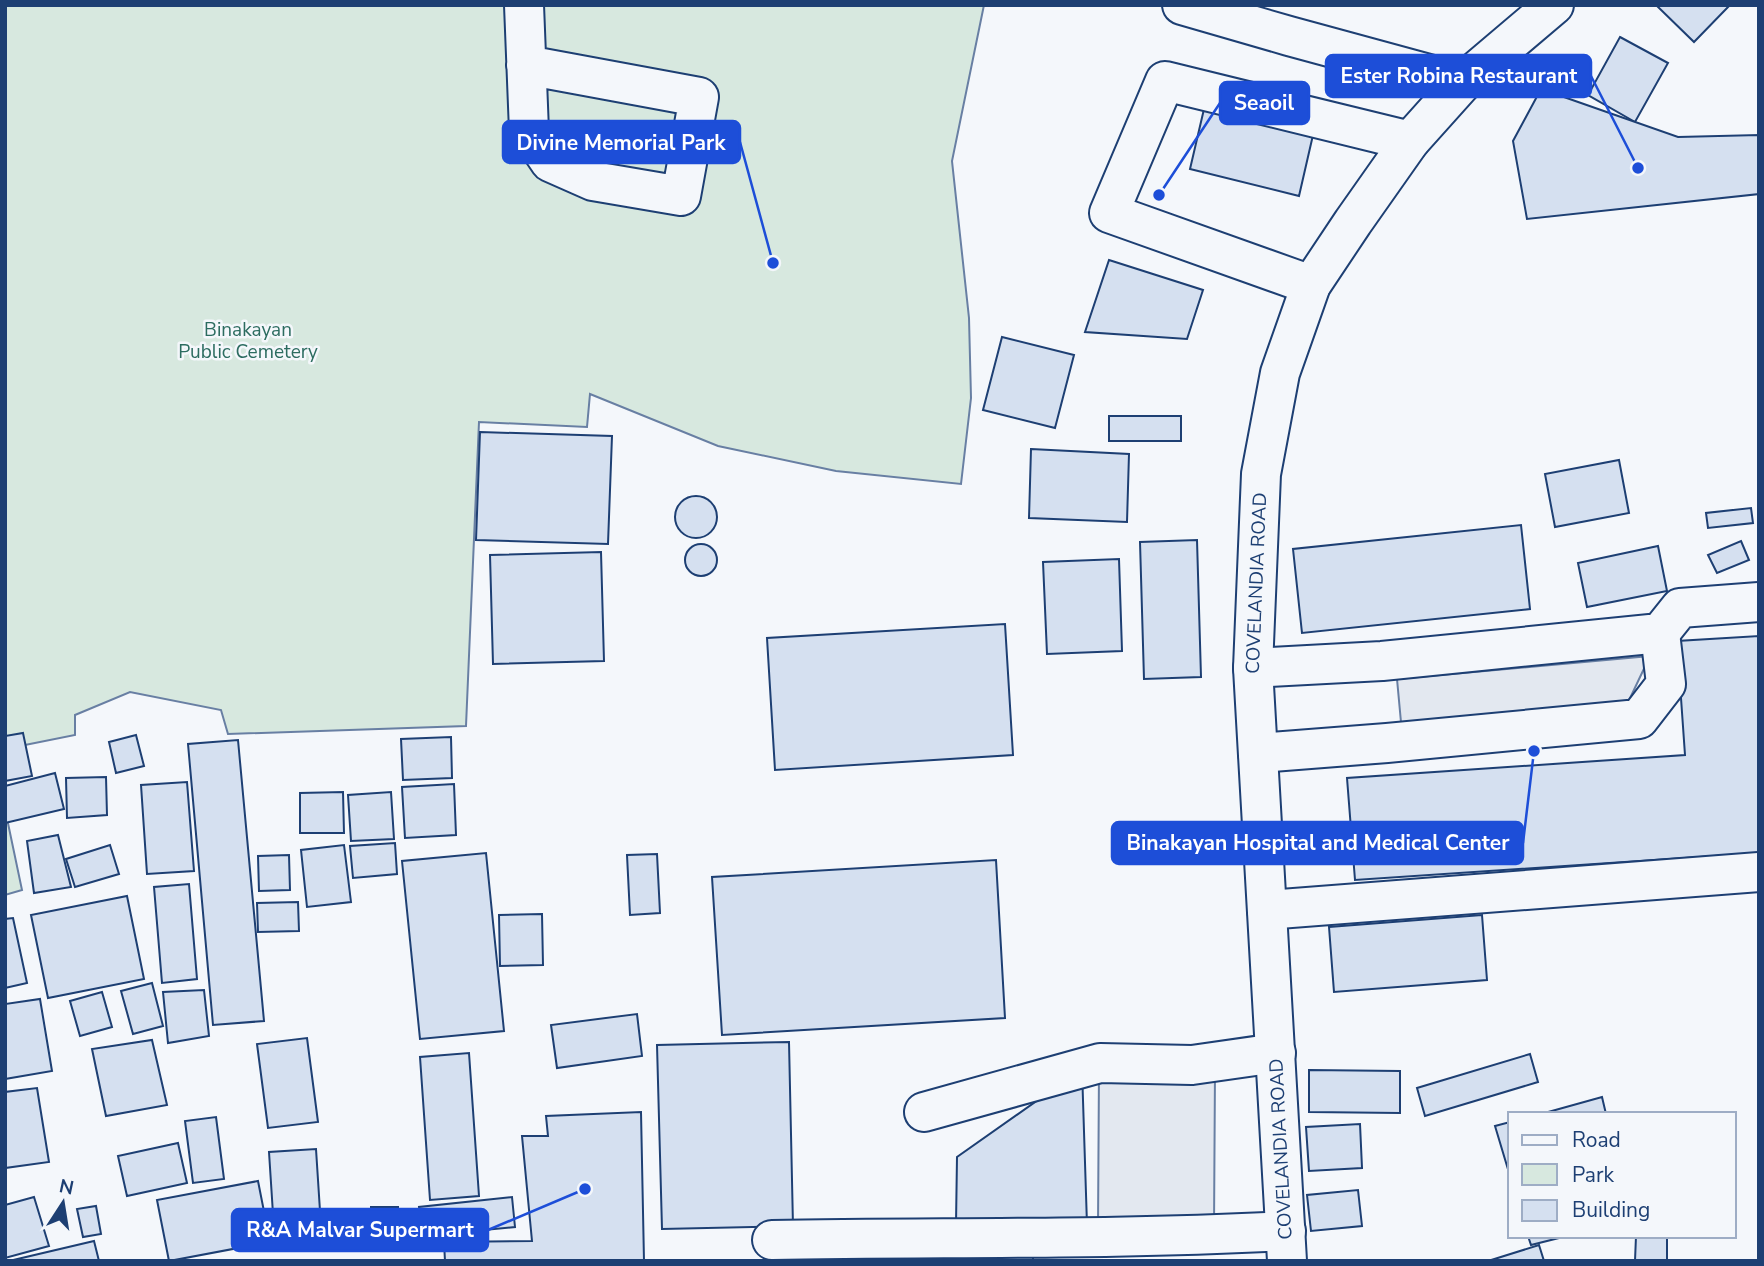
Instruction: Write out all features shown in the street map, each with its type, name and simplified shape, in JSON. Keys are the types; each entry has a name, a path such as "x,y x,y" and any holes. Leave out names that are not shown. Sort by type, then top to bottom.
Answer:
{"main road":[{"path":"524,5 526,65 529,131 550,162 593,181 681,196 699,97 526,65"},
{"path":"1182,5 1462,83"},
{"name":"COVELANDIA ROAD","path":"1287,1246 1253,668 1261,474 1280,373 1311,285 1410,141 1462,83 1554,5"},
{"path":"1311,285 1109,213 1165,81 1410,141"},
{"path":"1253,668 1382,661 1660,633 1681,608 1759,601"},
{"path":"1258,753 1387,744 1639,719 1666,684 1660,633"},
{"path":"1267,910 1759,872"},
{"path":"924,1112 1100,1063 1192,1065 1276,1053"},
{"path":"772,1240 1084,1238 1287,1246"}],"green space":[{"name":"Binakayan Public Cemetery","path":"5,5 984,5 952,161 969,318 971,398 961,484 836,471 718,446 590,394 587,427 479,422 466,726 228,734 221,710 130,692 75,715 75,735 5,749"},
{"path":"5,809 22,890 5,895"}],"shaded area":[{"path":"1650,656 1623,713 1402,733 1397,679"},
{"path":"1099,1069 1215,1069 1214,1228 1098,1227"}],"building":[{"path":"1656,5 1730,5 1694,42"},
{"path":"1620,37 1668,63 1635,122 1588,95"},
{"path":"1541,89 1678,137 1759,135 1759,194 1527,219 1513,141"},
{"path":"1204,109 1313,135 1299,196 1190,169"},
{"path":"1109,260 1203,290 1187,339 1085,332"},
{"path":"1002,337 1074,355 1055,428 983,410"},
{"path":"1109,416 1181,416 1181,441 1109,441"},
{"path":"480,432 612,436 608,544 476,540"},
{"path":"1031,449 1129,454 1127,522 1029,518"},
{"path":"1619,460 1629,513 1555,527 1545,474"},
{"path":"696,496 711,502 717,517 711,532 696,538 681,532 675,517 681,502"},
{"path":"1751,508 1753,523 1708,528 1706,513"},
{"path":"1521,525 1530,609 1302,633 1293,549"},
{"path":"1197,540 1201,677 1144,679 1140,542"},
{"path":"1741,541 1749,560 1717,573 1708,555"},
{"path":"701,544 712,549 717,560 712,571 701,576 690,571 685,560 690,549"},
{"path":"1658,546 1667,591 1587,607 1578,563"},
{"path":"601,552 604,661 493,664 490,555"},
{"path":"1119,559 1122,651 1047,654 1043,562"},
{"path":"1005,624 1013,755 775,770 767,638"},
{"path":"1759,636 1759,853 1355,880 1347,778 1685,755 1677,641"},
{"path":"23,733 32,776 5,781 5,736"},
{"path":"136,735 144,766 116,773 109,742"},
{"path":"451,737 452,778 403,780 401,739"},
{"path":"238,740 264,1021 213,1025 188,744"},
{"path":"55,773 64,809 5,823 5,786"},
{"path":"106,777 107,815 67,818 66,778"},
{"path":"187,782 194,871 147,874 141,785"},
{"path":"454,784 456,835 405,838 402,787"},
{"path":"343,792 344,833 300,833 300,793"},
{"path":"391,792 394,839 351,841 348,795"},
{"path":"58,835 71,887 34,893 27,841"},
{"path":"395,843 397,874 353,878 350,846"},
{"path":"110,845 119,874 75,887 66,859"},
{"path":"344,845 351,902 307,907 301,850"},
{"path":"486,853 504,1031 420,1039 402,861"},
{"path":"657,854 660,913 630,915 627,855"},
{"path":"289,855 290,890 259,891 258,856"},
{"path":"996,860 1005,1018 722,1035 712,877"},
{"path":"189,884 197,979 162,983 154,887"},
{"path":"127,896 144,979 48,998 31,915"},
{"path":"298,902 299,931 258,932 257,903"},
{"path":"542,914 543,965 500,966 499,915"},
{"path":"1482,915 1487,980 1334,992 1329,927"},
{"path":"13,918 27,983 5,988 5,919"},
{"path":"152,983 163,1026 133,1034 121,991"},
{"path":"204,990 209,1036 168,1043 163,992"},
{"path":"102,992 112,1027 80,1036 70,1001"},
{"path":"40,999 52,1071 5,1079 5,1004"},
{"path":"637,1014 642,1056 557,1068 551,1025"},
{"path":"307,1038 318,1122 268,1128 257,1044"},
{"path":"152,1040 167,1105 106,1116 92,1049"},
{"path":"789,1042 793,1226 662,1229 657,1045"},
{"path":"469,1053 479,1196 430,1200 420,1057"},
{"path":"1530,1054 1538,1082 1425,1116 1417,1088"},
{"path":"1082,1069 1087,1225 956,1224 957,1157"},
{"path":"1309,1070 1400,1071 1400,1113 1309,1112"},
{"path":"37,1088 49,1162 5,1168 5,1092"},
{"path":"1602,1097 1606,1112 1548,1112"},
{"path":"641,1112 644,1261 445,1261 444,1242 532,1241 522,1136 548,1136 546,1116"},
{"path":"216,1117 224,1179 193,1183 185,1121"},
{"path":"1508,1123 1508,1169 1495,1126"},
{"path":"1360,1124 1362,1168 1309,1171 1306,1127"},
{"path":"178,1143 187,1183 127,1196 118,1156"},
{"path":"316,1149 322,1242 275,1245 269,1152"},
{"path":"258,1181 270,1242 169,1261 157,1200"},
{"path":"1358,1190 1362,1226 1311,1231 1307,1195"},
{"path":"34,1197 49,1246 5,1258 5,1205"},
{"path":"512,1197 515,1227 422,1236 419,1207"},
{"path":"96,1206 101,1234 83,1237 77,1209"},
{"path":"371,1207 398,1207 398,1247 371,1246"},
{"path":"1529,1238 1559,1238 1531,1245"},
{"path":"1636,1238 1667,1238 1667,1261 1635,1261"},
{"path":"94,1241 99,1261 9,1261"},
{"path":"1539,1245 1544,1261 1488,1261"},
{"path":"938,1252 1033,1254 1033,1261 938,1261"}],"place":[{"name":"Ester Robina Restaurant","path":"1638,168"},
{"name":"Seaoil","path":"1159,195"},
{"name":"Divine Memorial Park","path":"773,263"},
{"name":"Binakayan Hospital and Medical Center","path":"1534,751"},
{"name":"R&A Malvar Supermart","path":"585,1189"}]}
